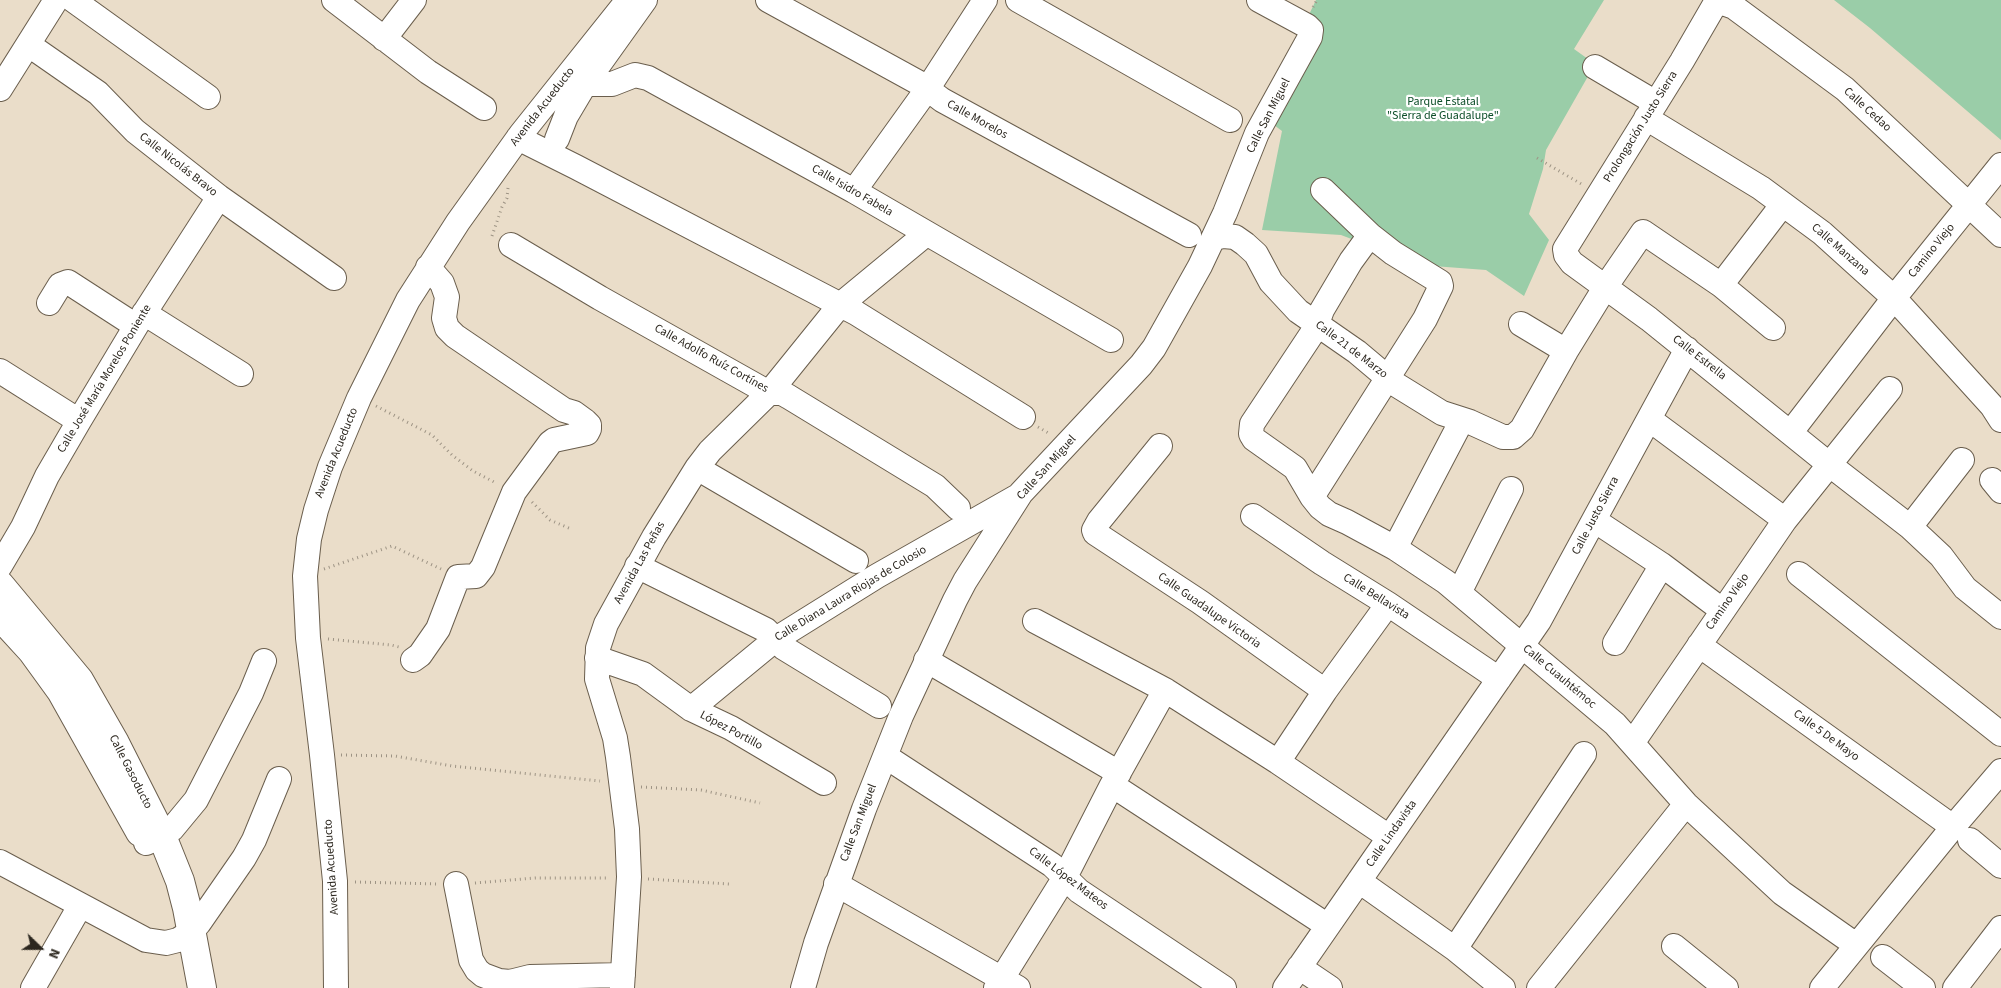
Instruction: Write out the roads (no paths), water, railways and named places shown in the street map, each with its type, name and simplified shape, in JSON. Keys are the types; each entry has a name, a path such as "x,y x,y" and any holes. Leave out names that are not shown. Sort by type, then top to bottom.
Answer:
{"main road":[{"name":"Calle Gasoducto","path":"0,585 80,680 112,736 154,839 164,886 185,936 202,988"},
{"name":"Calle Gasoducto","path":"0,616 32,651 60,691 154,839"},
{"name":"Calle Gasoducto","path":"185,936 186,988"}],"street":[{"path":"0,89 56,0"},
{"path":"73,0 208,97"},
{"path":"334,0 428,72 484,108"},
{"path":"384,39 414,0"},
{"name":"Avenida Acueducto","path":"336,988 335,882 308,638 305,576 309,539 316,510 330,467 360,398 386,341 408,300 518,138 628,0"},
{"path":"557,139 566,116 585,84 645,0"},
{"name":"Calle Morelos","path":"768,0 928,88 942,100 1189,235"},
{"path":"854,191 928,88 984,0"},
{"path":"1018,0 1230,120"},
{"name":"Calle San Miguel","path":"803,988 816,942 836,884 885,756 926,660 965,581 1021,493 1141,365 1154,348 1180,305 1214,238 1257,133 1312,33 1309,28 1259,0"},
{"name":"Prolongación Justo Sierra","path":"1566,255 1569,240 1651,110 1710,11 1715,4 1720,2"},
{"name":"Calle Cedao","path":"1720,2 1734,6 1845,89 2001,234"},
{"name":"Calle Nicolás Bravo","path":"29,45 98,93 135,131 219,197 334,278"},
{"name":"Calle Manzana","path":"1595,68 1822,233 1894,298 1992,406 2001,420"},
{"name":"Calle Isidro Fabela","path":"585,84 606,85 631,76 640,75 854,191 1111,340"},
{"path":"518,138 840,305 1023,417"},
{"name":"Camino Viejo","path":"1791,432 1894,298 2001,165"},
{"path":"1312,497 1425,319 1441,286 1440,282 1393,253 1370,235 1323,190"},
{"name":"Calle José María Morelos Poniente","path":"0,566 47,476 79,421 140,320 219,197"},
{"path":"1721,285 1783,204"},
{"path":"1521,324 1566,351 1606,286 1643,232 1721,285 1773,328"},
{"name":"Avenida Las Peñas","path":"622,982 629,877 622,786 615,738 600,692 597,658 600,640 606,624 637,566 697,468 710,451 769,393 840,305 926,234"},
{"path":"1317,323 1322,310 1370,235"},
{"name":"Calle 21 de Marzo","path":"1214,238 1223,236 1235,237 1245,244 1256,254 1271,282 1284,298 1298,311 1357,352 1388,377 1442,413 1503,437 1513,437 1522,429 1566,351"},
{"name":"Calle Adolfo Ruíz Cortínes","path":"511,245 600,298 769,393 782,393 927,481 946,495 958,508"},
{"name":"Calle Estrella","path":"1566,255 1572,263 1606,286 1687,349 1910,527 1941,556 1965,588 2001,617"},
{"path":"413,660 420,656 438,629 458,577 476,576 483,567 514,492 550,443 554,440 587,432 589,429 589,425 574,413 564,410 455,336 447,328 444,318 447,297 442,283 428,268"},
{"path":"49,303 60,285 68,282 241,374"},
{"name":"Calle Cuauhtémoc","path":"1317,323 1256,419 1251,429 1254,439 1295,468 1312,497 1329,514 1395,548 1446,582 1615,724 1686,804 1782,893 1856,945"},
{"name":"Calle Justo Sierra","path":"1500,679 1557,589 1687,349"},
{"path":"0,371 79,421"},
{"name":"Camino Viejo","path":"1632,742 1785,520 1890,389"},
{"path":"1649,419 1785,520"},
{"path":"1395,548 1462,420"},
{"name":"Calle Guadalupe Victoria","path":"1160,446 1099,522 1094,530 1097,536 1200,602 1325,691"},
{"path":"1910,527 1962,460"},
{"path":"697,468 856,561"},
{"path":"1459,593 1511,489"},
{"name":"Calle Diana Laura Riojas de Colosio","path":"691,709 776,639 877,576 1021,493"},
{"name":"Calle Bellavista","path":"1253,516 1322,564 1388,604 1500,679"},
{"path":"1594,520 1662,565 1722,610"},
{"path":"1615,643 1662,565"},
{"path":"637,566 766,630 784,648 879,706"},
{"path":"1799,574 2001,734"},
{"path":"1278,762 1325,691 1388,604"},
{"path":"1035,621 1166,690 1278,762 1389,837"},
{"name":"Calle 5 De Mayo","path":"1699,645 1961,833"},
{"name":"López Portillo","path":"597,658 643,674 691,709 731,728 824,783"},
{"path":"926,660 1116,779 1328,926"},
{"path":"154,839 178,823 196,800 251,693 264,661"},
{"name":"Calle Lindavista","path":"1285,988 1500,679"},
{"path":"836,884 1005,985 1166,690"},
{"path":"1455,949 1584,754"},
{"name":"Calle López Mateos","path":"885,756 1052,865 1079,891 1224,988"},
{"path":"1822,988 1856,945 1961,833 2001,771"},
{"path":"0,862 146,940 166,942 185,936 199,923 244,858 254,840 279,779"},
{"path":"1539,988 1686,804"},
{"path":"1961,833 2001,866"},
{"path":"1359,881 1455,949 1503,988"},
{"path":"456,884 472,965 483,975 498,981 510,982 622,982"},
{"path":"33,988 80,906"},
{"path":"1955,988 2001,928"},
{"path":"1674,946 1726,988"},
{"path":"1883,956 1922,988"},
{"path":"1299,967 1330,988"}],"park label":[{"name":"Parque Estatal \"Sierra de Guadalupe\"","path":"1443,109"}]}
